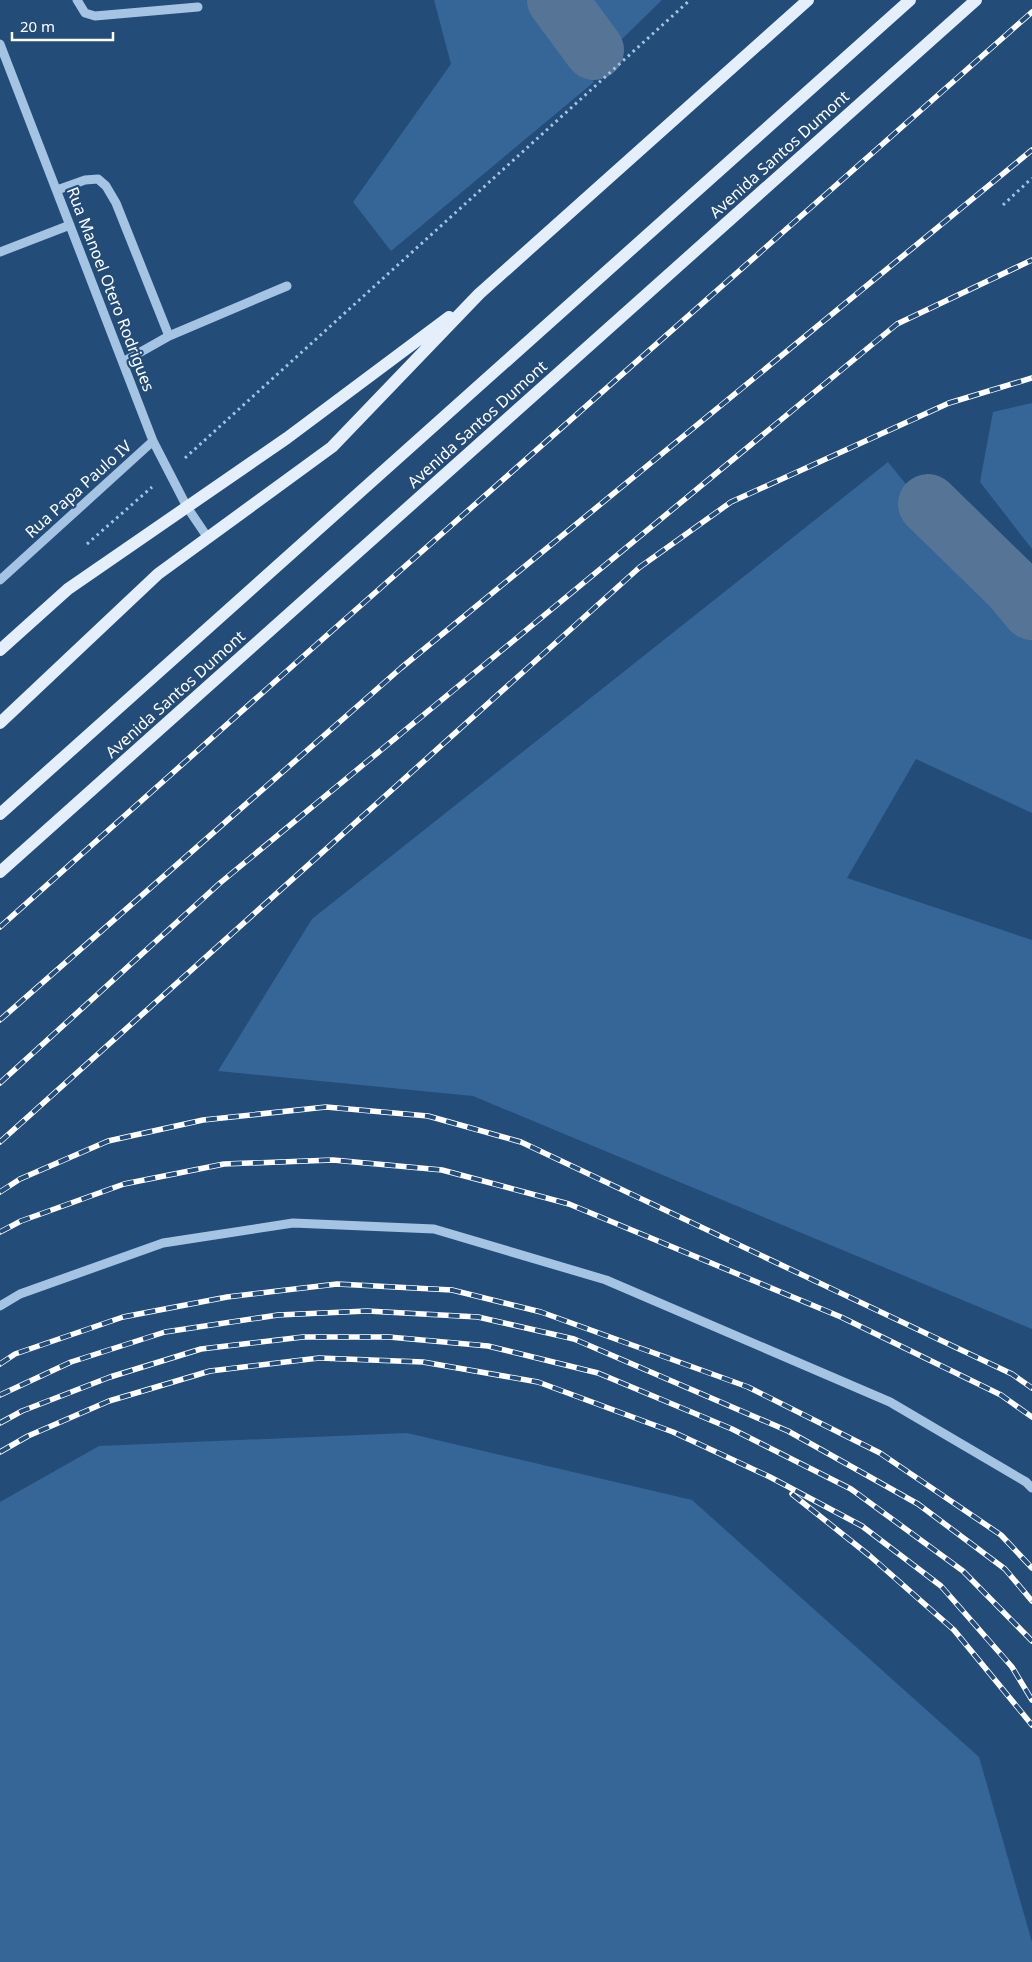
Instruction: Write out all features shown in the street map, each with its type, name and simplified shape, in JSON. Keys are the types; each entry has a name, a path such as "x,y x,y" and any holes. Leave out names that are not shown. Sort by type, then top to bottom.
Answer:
{"main road":[{"path":"0,723 158,574 332,447 479,294 808,0"},
{"name":"Avenida Santos Dumont","path":"0,814 910,0"},
{"name":"Avenida Santos Dumont","path":"0,872 976,0"},
{"path":"0,650 68,589 287,438 479,294"}],"street":[{"path":"77,0 85,13 95,16 198,7"},
{"name":"Rua Manoel Otero Rodrigues","path":"0,44 153,441 187,507 208,538"},
{"path":"57,190 85,180 98,178 106,186 116,203 169,336"},
{"path":"0,252 70,225"},
{"path":"123,362 169,336 287,286"},
{"name":"Rua Papa Paulo IV","path":"0,580 153,441"},
{"path":"0,1306 20,1294 163,1243 293,1223 434,1229 606,1280 890,1402 1026,1482 1032,1488"}],"path":[{"path":"81,549 169,472 690,0"},
{"path":"1003,205 1032,178"}],"shaded area":[{"path":"434,0 540,0 594,82 391,251 353,202 451,64"},
{"path":"588,0 662,0 620,41"},
{"path":"1032,403 1032,549 980,482 993,412"},
{"path":"888,462 1032,640 1032,813 916,759 847,878 1032,940 1032,1329 473,1096 218,1071 312,919"},
{"path":"407,1433 692,1500 979,1757 1032,1942 1032,1962 0,1962 0,1502 99,1446"}],"waterway":[{"path":"557,0 594,50"},
{"path":"928,504 1012,586 1032,610"}],"railway":[{"path":"0,927 1032,12"},
{"path":"0,1020 401,668 1032,150"},
{"path":"0,1083 220,883 897,324 1032,260"},
{"path":"0,1142 640,567 731,502 949,403 1032,378"},
{"path":"0,1192 20,1179 108,1141 203,1120 326,1107 428,1116 521,1142 1012,1374 1032,1388"},
{"path":"0,1232 21,1221 124,1184 224,1164 333,1160 442,1170 569,1204 841,1317 1001,1395 1032,1417"},
{"path":"0,1364 15,1354 123,1317 227,1297 337,1284 452,1290 541,1312 748,1387 880,1453 1001,1535 1032,1568"},
{"path":"0,1395 71,1362 165,1332 278,1315 367,1311 478,1317 574,1339 788,1431 918,1504 1005,1569 1032,1601"},
{"path":"0,1423 22,1411 110,1377 201,1349 303,1337 389,1337 488,1346 598,1373 732,1429 851,1489 963,1571 1032,1641"},
{"path":"0,1452 28,1436 109,1401 210,1371 319,1358 423,1362 538,1382 673,1432 770,1477 862,1526 941,1586 1012,1667 1032,1700"},
{"path":"792,1494 870,1556 954,1630 1032,1725"}]}
